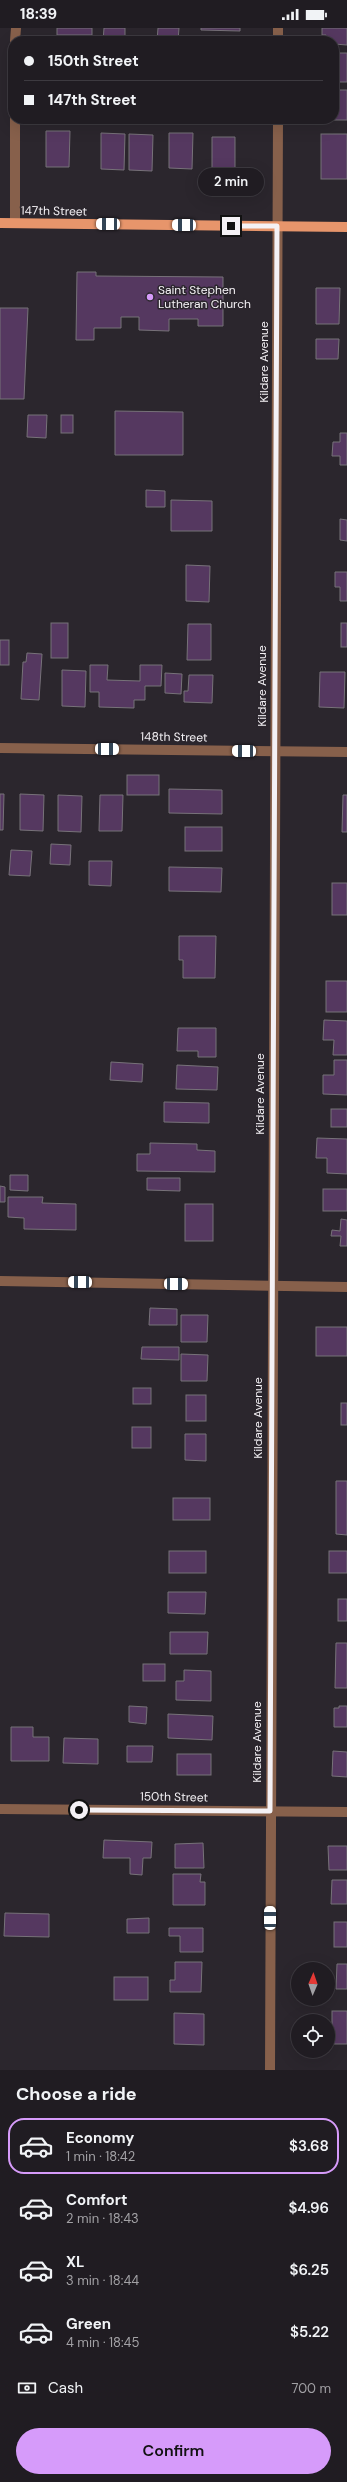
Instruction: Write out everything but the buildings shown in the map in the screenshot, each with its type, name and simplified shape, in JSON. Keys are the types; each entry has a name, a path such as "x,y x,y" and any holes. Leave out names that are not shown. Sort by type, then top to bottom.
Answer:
{"main road":[{"name":"147th Street","path":"0,223 347,227"}],"street":[{"path":"15,124 15,223"},
{"name":"Kildare Avenue","path":"270,2070 271,1286 278,124"},
{"name":"148th Street","path":"0,748 347,752"},
{"path":"0,1280 347,1287"},
{"name":"150th Street","path":"0,1809 347,1812"}],"place":[{"name":"Saint Stephen Lutheran Church","path":"150,297"}],"route":[{"path":"79,1810 270,1811 271,1302 277,226 231,226"}]}
